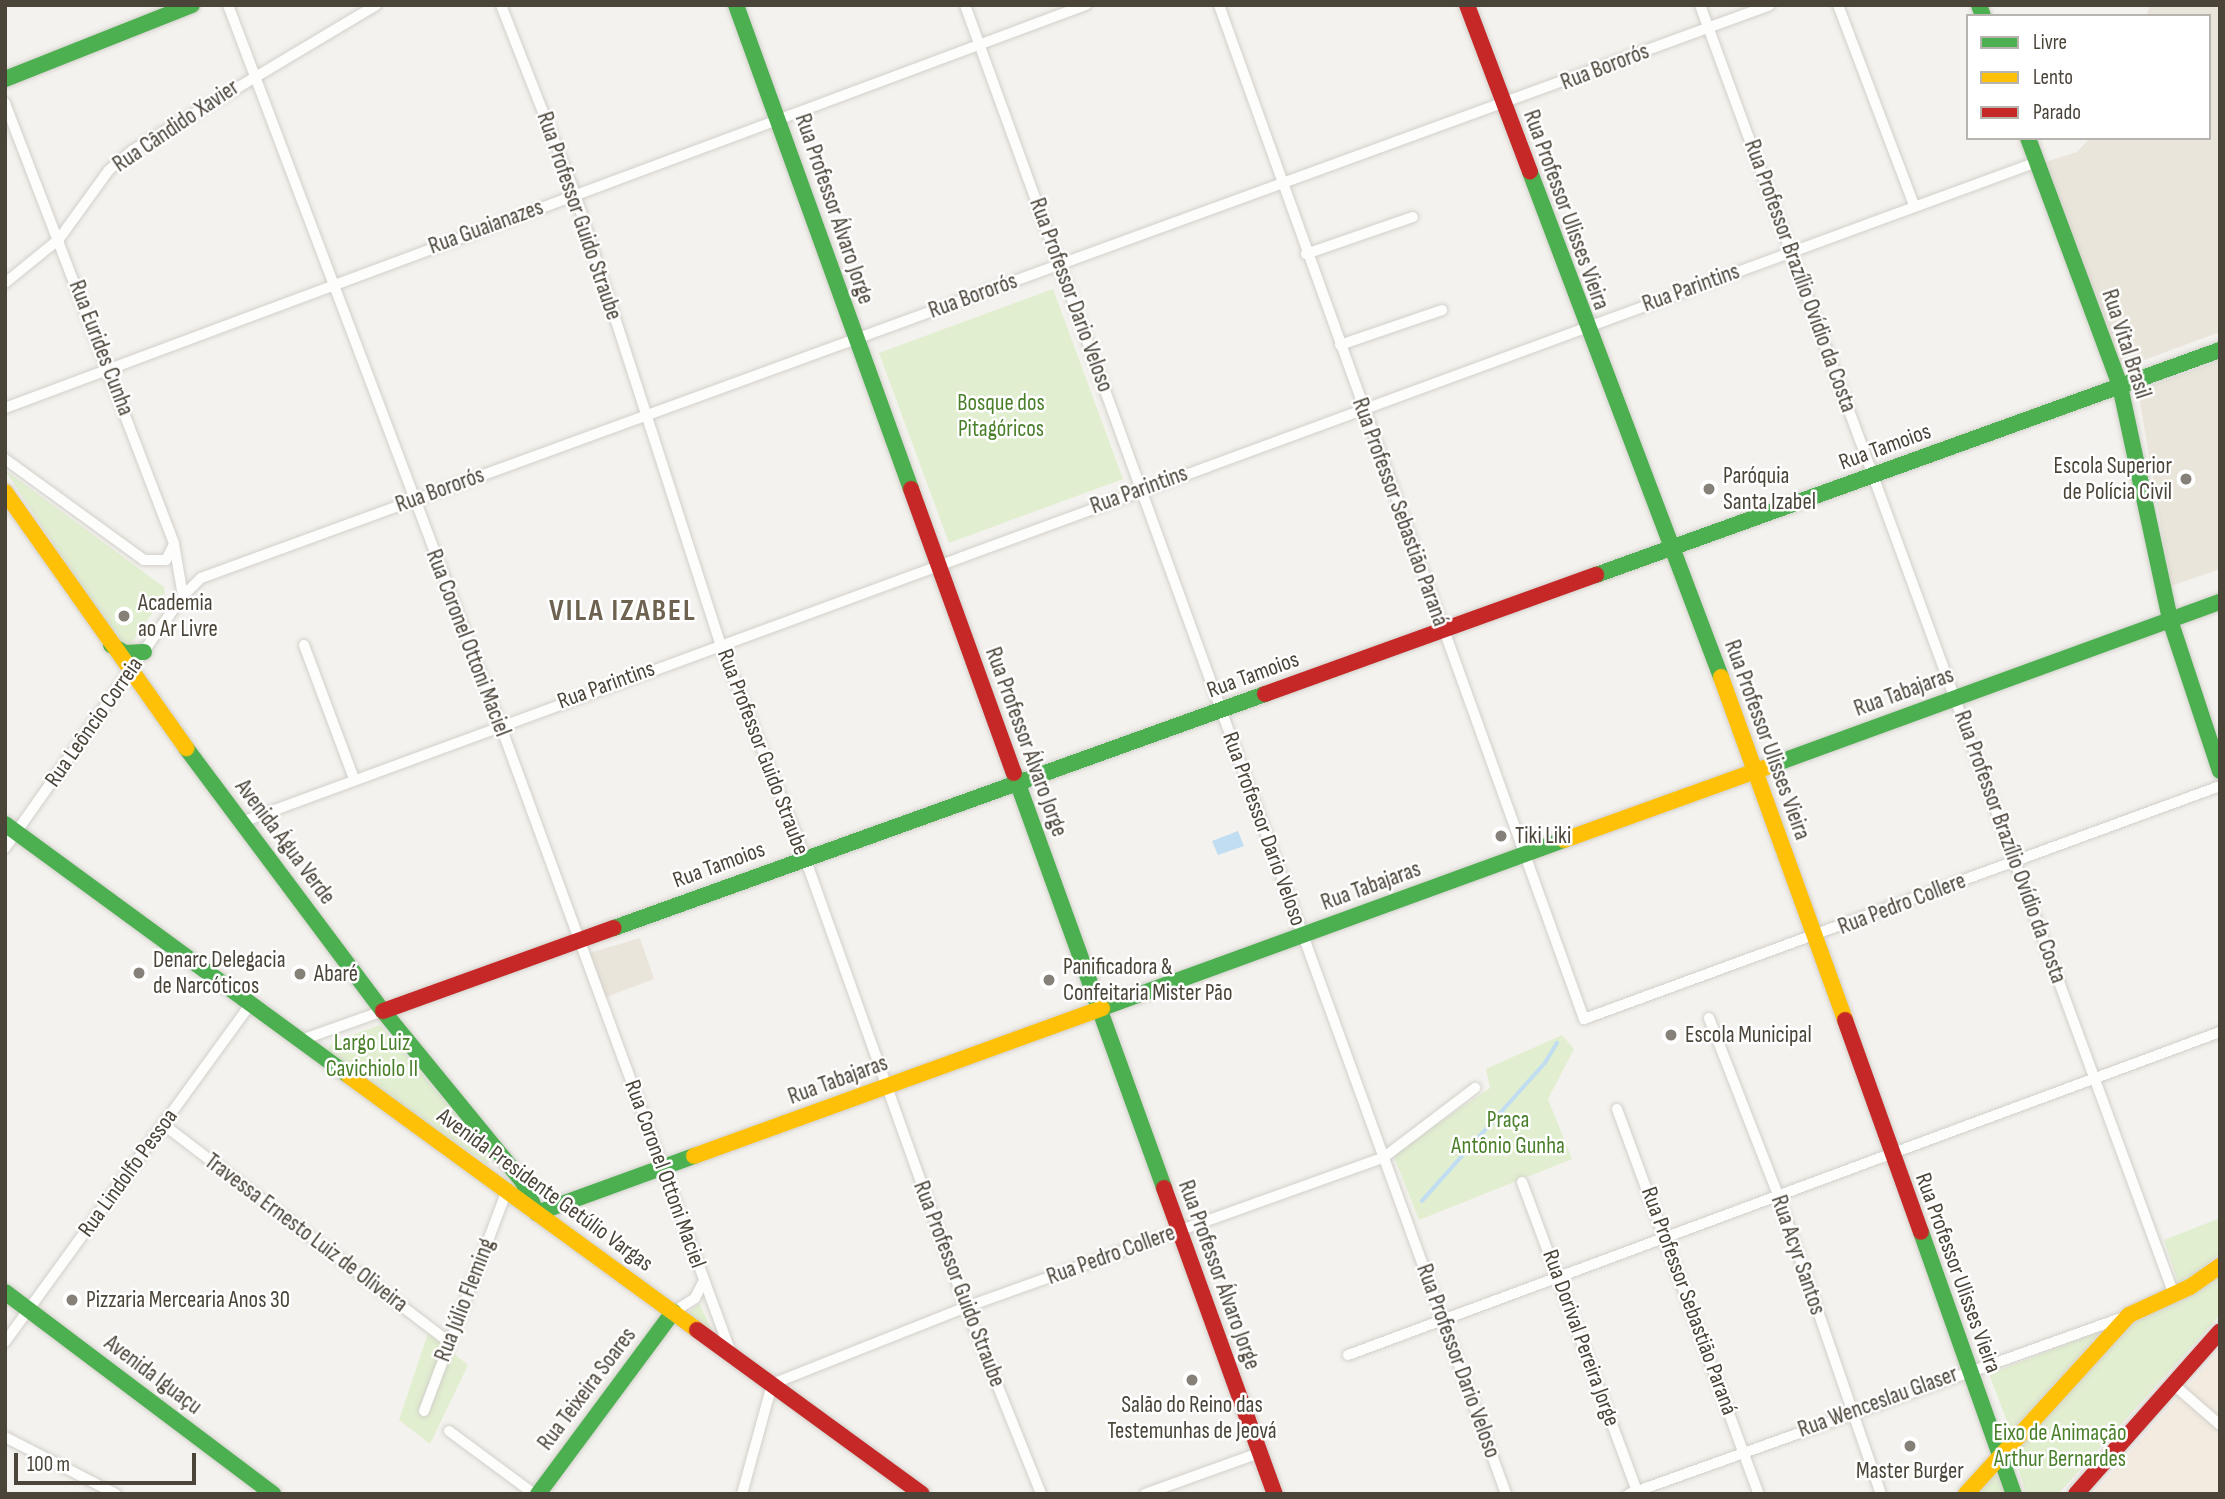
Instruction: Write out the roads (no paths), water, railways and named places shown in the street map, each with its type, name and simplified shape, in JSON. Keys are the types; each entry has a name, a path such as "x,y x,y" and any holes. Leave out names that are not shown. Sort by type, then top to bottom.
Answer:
{"street":[{"path":"5,79 192,5"},
{"name":"Rua Coronel Ottoni Maciel","path":"228,5 412,500 500,724 703,1282 732,1354"},
{"name":"Rua Cândido Xavier","path":"5,283 59,239 120,160 253,74 376,5"},
{"name":"Rua Professor Guido Straube","path":"501,5 575,194 720,643 805,859 966,1307 1041,1494"},
{"name":"Rua Professor Álvaro Jorge","path":"736,5 1275,1494"},
{"name":"Rua Professor Dario Veloso","path":"965,5 1506,1494"},
{"name":"Rua Guaianazes","path":"5,408 330,283 1086,5"},
{"name":"Rua Professor Sebastião Paraná","path":"1219,5 1522,854 1584,1018"},
{"name":"Rua Professor Ulisses Vieira","path":"1467,5 1585,327 1756,769 1890,1154 2014,1494"},
{"name":"Rua Professor Brazílio Ovídio da Costa","path":"1700,5 2174,1296"},
{"name":"Rua Bororós","path":"183,596 201,578 1060,264 1282,186 1770,5"},
{"path":"1838,5 1914,205"},
{"name":"Rua Eurides Cunha","path":"5,103 111,369 174,544 183,596"},
{"name":"Rua Vital Brasil","path":"2029,140 2120,386 2170,620 2220,771"},
{"name":"Rua Parintins","path":"242,822 720,643 2037,162"},
{"path":"1306,254 1413,217"},
{"path":"1340,345 1442,310"},
{"name":"Rua Tamoios","path":"301,1040 2220,350"},
{"path":"5,458 144,560 166,560 174,544"},
{"name":"Avenida Água Verde","path":"5,492 129,673 383,1011 513,1168 537,1213"},
{"name":"Rua Leôncio Correia","path":"5,848 11,828 129,673 183,596"},
{"name":"Rua Tabajaras","path":"537,1213 2220,602"},
{"path":"109,644 125,653 144,652"},
{"path":"304,645 354,779"},
{"name":"Rua Pedro Collere","path":"1584,1018 1814,937 2220,786"},
{"name":"Avenida Presidente Getúlio Vargas","path":"11,828 922,1494"},
{"name":"Rua Lindolfo Pessoa","path":"5,1342 251,1004"},
{"name":"Rua Acyr Santos","path":"1709,1018 1778,1195 1881,1494"},
{"path":"1348,1355 2220,1032"},
{"name":"Rua Pedro Collere","path":"772,1384 966,1307 1383,1158 1475,1088"},
{"name":"Rua Professor Sebastião Paraná","path":"1618,1109 1759,1494"},
{"name":"Travessa Ernesto Luiz de Oliveira","path":"164,1125 448,1341"},
{"path":"507,1190 513,1168"},
{"name":"Rua Dorival Pereira Jorge","path":"1522,1182 1559,1275 1634,1493"},
{"name":"Rua Júlio Fleming","path":"424,1411 448,1341 507,1190"},
{"path":"1966,1494 2129,1315 2174,1296 2220,1266"},
{"name":"Rua Coronel Ottoni Maciel","path":"673,1312 695,1298 703,1282"},
{"name":"Avenida Iguaçu","path":"5,1292 270,1493"},
{"name":"Rua Teixeira Soares","path":"536,1494 673,1312"},
{"name":"Rua Wenceslau Glaser","path":"1634,1493 1969,1368 2129,1315"},
{"path":"2076,1494 2220,1331"},
{"path":"742,1494 772,1384"},
{"path":"2173,1384 2220,1425"},
{"path":"449,1431 536,1494"},
{"path":"5,1437 116,1494"},
{"path":"1145,1494 1259,1453"}],"water":[{"path":"1238,831 1244,846 1218,855 1212,841"}],"waterway":[{"path":"1422,1201 1545,1063 1557,1043"}],"place":[{"name":"Escola Superior de Polícia Civil","path":"2186,479"},
{"name":"Paróquia Santa Izabel","path":"1709,489"},
{"name":"Academia ao Ar Livre","path":"124,616"},
{"name":"Tiki Liki","path":"1501,836"},
{"name":"Denarc Delegacia de Narcóticos","path":"139,973"},
{"name":"Abaré","path":"300,974"},
{"name":"Panificadora & Confeitaria Mister Pão","path":"1049,980"},
{"name":"Escola Municipal","path":"1671,1035"},
{"name":"Pizzaria Mercearia Anos 30","path":"72,1300"},
{"name":"Salão do Reino das Testemunhas de Jeová","path":"1192,1380"},
{"name":"Master Burger","path":"1910,1446"}],"district":[{"name":"VILA IZABEL","path":"623,611"}],"park label":[{"name":"Bosque dos Pitagóricos","path":"1001,416"},
{"name":"Largo Luiz Cavichiolo II","path":"372,1056"},
{"name":"Praça Antônio Gunha","path":"1508,1133"},
{"name":"Eixo de Animação Arthur Bernardes","path":"2060,1446"}]}
